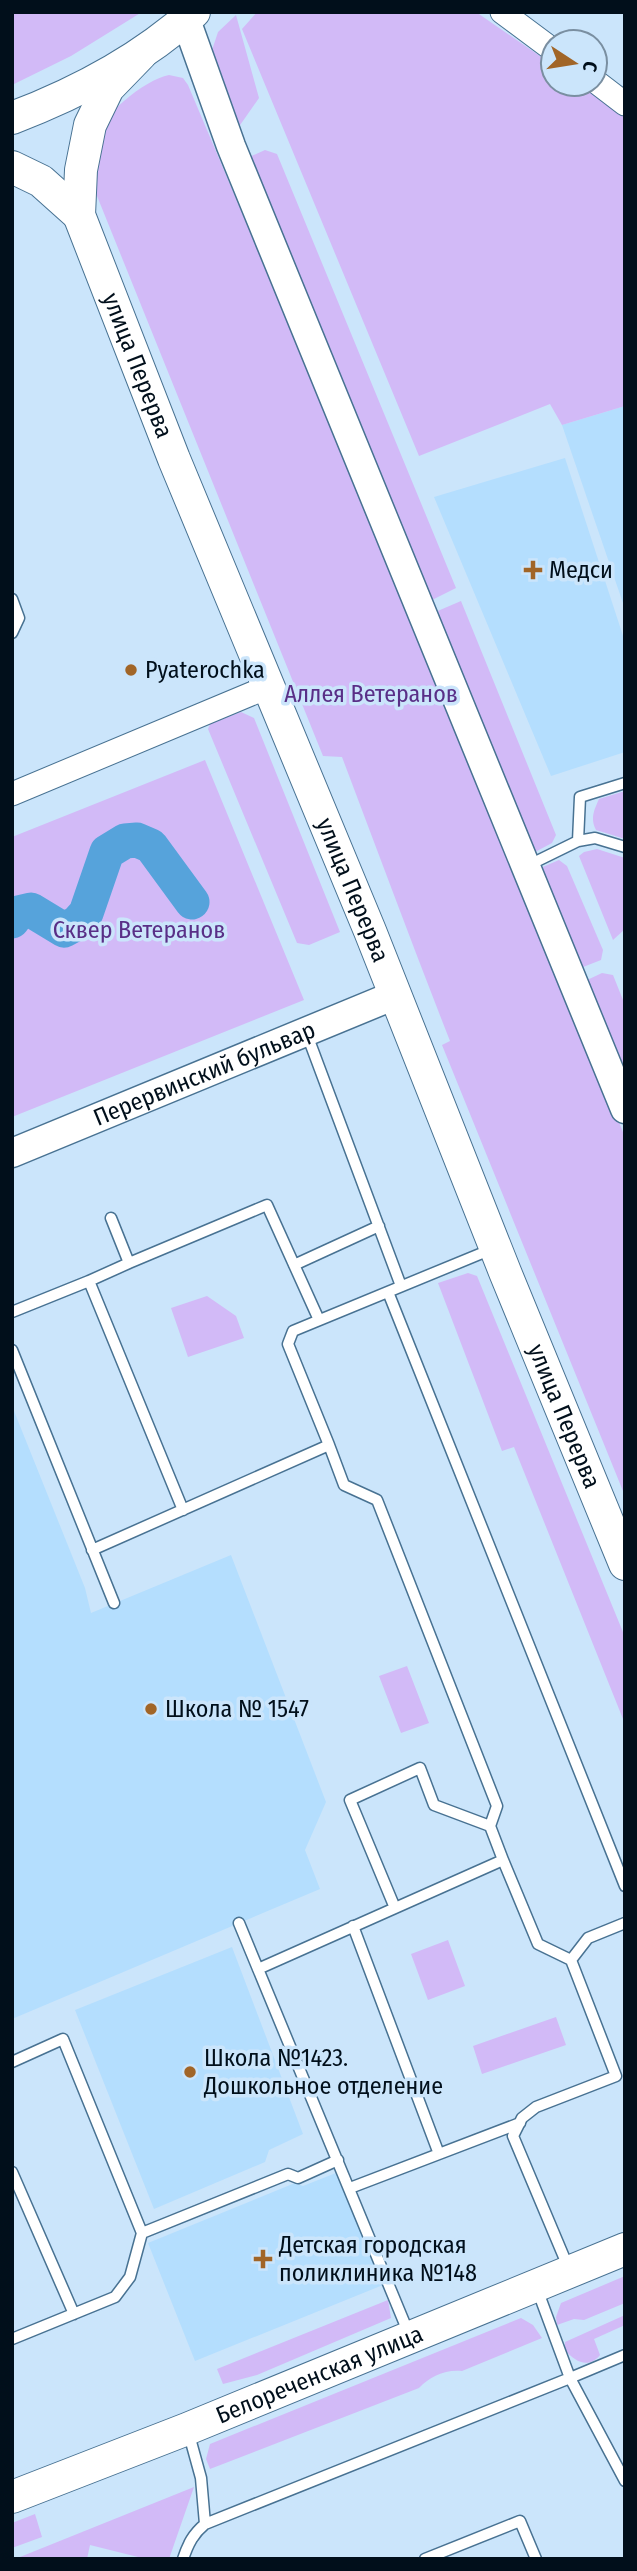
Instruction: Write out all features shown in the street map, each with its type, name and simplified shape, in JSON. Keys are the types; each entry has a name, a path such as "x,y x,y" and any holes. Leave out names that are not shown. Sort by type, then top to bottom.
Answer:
{"main road":[{"path":"12,118 50,104 97,81 141,54 190,16"},
{"name":"улица Перерва","path":"141,54 108,88 90,125 81,170 79,215 174,459 396,995 495,1247 625,1564"},
{"name":"улица Перерва","path":"12,167 41,181 79,215"},
{"name":"Белореченская улица","path":"12,2497 187,2429 625,2249"}],"street":[{"path":"502,12 539,40"},
{"path":"190,16 231,146 521,869 625,1109"},
{"path":"609,92 625,104"},
{"path":"12,794 270,687"},
{"name":"Перервинский бульвар","path":"12,1153 396,995"}],"lane":[{"path":"12,599 19,618 12,633"},
{"path":"578,841 580,797 625,783"},
{"path":"521,869 578,841 595,838 625,847"},
{"path":"306,1032 401,1286"},
{"path":"12,1312 267,1205 319,1320"},
{"path":"111,1218 129,1263"},
{"path":"294,1265 379,1226"},
{"path":"495,1247 293,1331 288,1345 344,1485 376,1500 497,1806 490,1826 538,1944 571,1960 616,2076 536,2107 522,2118 513,2136 570,2272"},
{"path":"89,1280 183,1510"},
{"path":"388,1292 625,1886"},
{"path":"12,1350 114,1603"},
{"path":"92,1550 329,1445"},
{"path":"395,1908 350,1800 420,1768 434,1805 490,1826"},
{"path":"258,1969 503,1860"},
{"path":"239,1923 350,2189 358,2217 410,2336"},
{"path":"571,1960 588,1938 625,1923"},
{"path":"353,1926 439,2154"},
{"path":"12,2062 62,2039 142,2233 130,2277 115,2297 12,2339"},
{"path":"350,2189 520,2123"},
{"path":"142,2233 288,2174 298,2178 338,2160"},
{"path":"12,2172 74,2314"},
{"path":"536,2286 570,2378 625,2481"},
{"path":"183,2559 192,2538 205,2525 625,2354"},
{"path":"187,2429 201,2478 205,2525"},
{"path":"425,2559 520,2521 536,2559"}],"shaded area":[{"path":"625,406 625,609 562,425"},
{"name":"Медси","path":"565,458 625,642 625,752 551,776 434,497"},
{"name":"Школа № 1547","path":"12,1406 85,1588 91,1613 231,1555 326,1802 305,1850 320,1889 12,2019"},
{"name":"Школа №1423. Дошкольное отделение","path":"232,1947 303,2134 269,2150 265,2162 154,2209 75,2010"},
{"name":"Детская городская поликлиника №148","path":"336,2173 383,2285 195,2361 148,2243 295,2183 303,2186"}],"green space":[{"path":"12,12 142,12 71,56 12,85"},
{"path":"257,12 476,12 539,55 539,98 602,98 625,114 625,406 562,425 550,404 419,456 242,29"},
{"path":"236,15 259,98 238,128 211,53 218,32"},
{"name":"Аллея Ветеранов","path":"169,75 183,78 188,85 413,618 625,1137 625,1496 442,1045 450,1041 342,757 323,756 95,191 92,153 98,132 105,121 136,92"},
{"path":"265,150 277,154 456,588 428,602 247,158"},
{"path":"461,601 556,835 552,843 535,852 433,613"},
{"path":"241,712 254,718 340,932 309,945 297,943 208,729 210,724"},
{"name":"Сквер Ветеранов","path":"205,760 304,1000 12,1117 12,837"},
{"path":"625,791 625,839 596,830 593,818 599,799"},
{"path":"597,849 625,858 625,929 613,940 579,856"},
{"path":"559,860 567,866 603,950 601,960 578,969 538,869"},
{"path":"602,973 613,975 625,1005 625,1077 585,981"},
{"path":"468,1273 477,1276 625,1637 625,1724 514,1447 502,1451 438,1283"},
{"path":"207,1296 236,1316 244,1338 188,1357 171,1308"},
{"path":"407,1666 429,1723 401,1733 379,1676"},
{"path":"448,1940 465,1986 428,2000 411,1954"},
{"path":"556,2017 566,2045 482,2074 473,2046"},
{"path":"625,2276 625,2303 584,2320 574,2319 557,2325 556,2317 561,2303"},
{"path":"388,2300 391,2318 257,2375 223,2384 217,2369"},
{"path":"625,2315 625,2325 594,2339 600,2355 591,2362 573,2358 565,2350 565,2342"},
{"path":"521,2318 533,2325 542,2338 462,2371 439,2374 419,2388 210,2469 206,2459 210,2444"},
{"path":"194,2487 169,2559 146,2559 90,2545 87,2559 15,2559"},
{"path":"35,2514 42,2537 12,2548 12,2523"}],"waterway":[{"path":"12,921 18,913 31,910 64,930 77,923 86,913 107,852 125,841 137,840 151,846 192,902"}],"place":[{"name":"Медси","path":"533,570"},
{"name":"Pyaterochka","path":"131,670"},
{"name":"Школа № 1547","path":"151,1709"},
{"name":"Школа №1423. Дошкольное отделение","path":"190,2072"},
{"name":"Детская городская поликлиника №148","path":"263,2259"}]}
